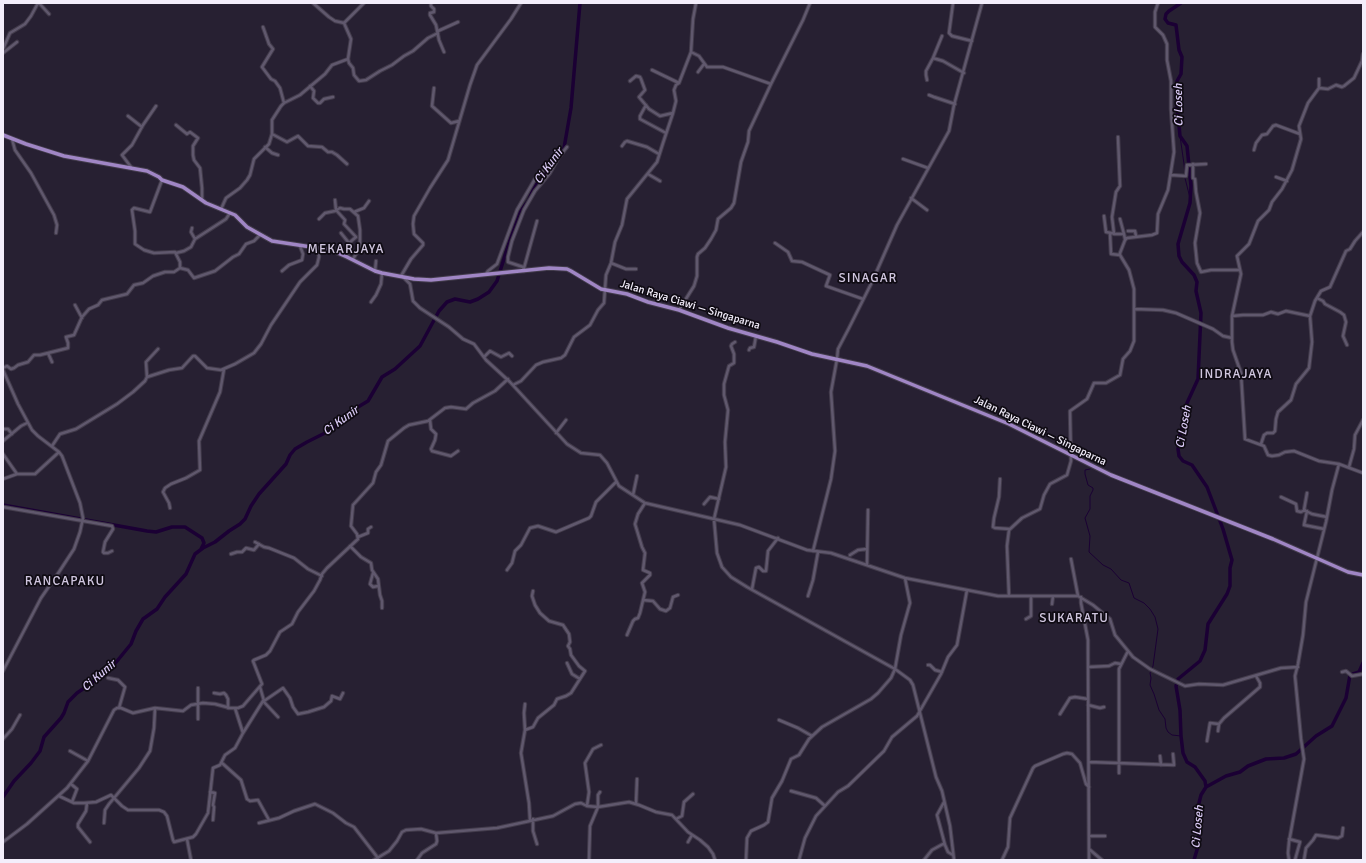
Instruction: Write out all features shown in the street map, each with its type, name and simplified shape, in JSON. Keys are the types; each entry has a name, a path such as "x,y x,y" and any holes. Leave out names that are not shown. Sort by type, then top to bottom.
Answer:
{"main road":[{"name":"Jalan Raya Ciawi — Singaparna","path":"3,135 64,156 147,171 159,176 162,180 183,187 211,206 230,212 239,217 247,227 272,242 331,250 382,273 431,280 504,273 524,269 549,268 569,270 598,287 686,312 728,328 756,335 812,354 867,366 1010,424 1111,475 1273,539 1348,572 1363,575"}],"street":[{"path":"3,49 10,33 25,24 32,16 39,3 49,14"},
{"path":"314,3 329,17 335,21 344,23"},
{"path":"344,23 364,3"},
{"path":"431,3 434,12 430,13 430,15 436,25 439,40 444,52"},
{"path":"521,3 477,65 448,160 414,216 414,234 423,243 423,245 411,259 402,277 410,284 413,301 420,308 449,327 463,339 474,344 484,357 513,385 567,444 577,451 600,455 607,463 616,482 622,488 645,503 740,525 796,546 813,551 831,553 905,578 998,596 1080,597 1093,605 1110,619 1115,635 1133,657 1151,669 1186,686 1199,684 1223,685 1281,668 1298,667"},
{"path":"513,385 521,380 536,365 561,358 565,355 574,337 590,325 598,310 604,303 606,275 611,263 615,242 622,225 627,199 658,162 659,154 673,114 676,101 674,90 676,85 679,83 691,52 693,19 696,3"},
{"path":"679,310 694,286 697,276 698,254 705,248 711,239 716,230 718,219 731,208 734,202 741,162 749,132 810,3"},
{"path":"953,3 949,34 972,41"},
{"path":"813,551 830,484 835,451 831,392 838,359 838,349 872,282 896,225 949,131 982,3"},
{"path":"1125,239 1136,236 1152,235 1156,233 1158,215 1168,190 1171,175 1174,152 1171,81 1167,60 1166,40 1155,28 1155,12 1158,3"},
{"path":"344,23 351,42 348,52 349,63 353,68 354,75 359,80 366,80 413,51 428,38 458,22"},
{"path":"263,28 273,49 262,68 280,88 284,103"},
{"path":"927,80 926,73 942,36"},
{"path":"3,53 17,42"},
{"path":"691,52 699,56 707,68 723,67 771,84"},
{"path":"1319,88 1328,89 1336,85 1342,87 1344,86 1354,78 1362,61 1363,54"},
{"path":"933,58 943,61 964,73"},
{"path":"221,209 226,198 240,188 250,176 254,159 269,144 272,134 273,116 284,103 296,97 325,74 332,66 348,59"},
{"path":"698,72 704,64"},
{"path":"652,70 679,83"},
{"path":"630,81 636,76 640,77 645,90 639,97 646,105 660,116 673,114"},
{"path":"1319,79 1319,88 1306,105 1299,126 1302,139 1297,153 1296,162 1287,181 1272,202 1269,210 1258,221 1248,244 1237,256 1241,274 1232,316 1233,350 1242,373 1245,439 1264,446 1268,455 1272,456 1294,452 1319,462 1339,464 1363,473"},
{"path":"310,86 314,90 313,98 319,103 324,99 333,97"},
{"path":"434,88 432,106 451,123 459,121"},
{"path":"929,95 955,104"},
{"path":"646,105 640,119 666,133"},
{"path":"131,167 122,155 132,145 156,106"},
{"path":"128,116 142,127"},
{"path":"1254,150 1256,143 1262,135 1267,134 1276,124 1300,135"},
{"path":"176,125 187,134 190,132 198,138 193,149 193,158 200,168 202,201"},
{"path":"272,134 287,142 298,136 308,146 322,147 328,152 332,152 337,155 347,164"},
{"path":"1114,234 1112,217 1116,192 1120,186 1118,137"},
{"path":"12,139 15,150 31,173 54,215 57,225 56,233"},
{"path":"622,146 625,142 637,144 647,147 659,154"},
{"path":"265,147 272,153 278,155"},
{"path":"537,221 524,269 508,262 512,241 524,210 567,147"},
{"path":"903,159 928,168"},
{"path":"488,274 488,270 497,264 518,210 535,179 541,174 548,164"},
{"path":"1193,164 1193,178 1195,179 1200,213 1196,243 1197,263 1201,272 1216,270 1240,270"},
{"path":"1171,175 1185,176 1187,175 1186,167 1188,165 1206,164"},
{"path":"648,174 660,181"},
{"path":"1276,177 1287,181"},
{"path":"162,180 150,212 134,208 132,210 135,244 144,250 154,253 176,253 184,251 191,247 195,239 226,219 230,212"},
{"path":"911,198 927,210"},
{"path":"335,200 336,210 345,220 344,224 356,236 355,239 349,243"},
{"path":"354,212 363,209 369,201"},
{"path":"319,219 325,213 340,208 349,208 354,212 359,218 360,243 359,250 353,259"},
{"path":"1104,216 1106,231 1114,234 1124,234"},
{"path":"1120,219 1125,239 1120,255"},
{"path":"192,228 191,231 195,239"},
{"path":"1128,231 1135,231 1136,236"},
{"path":"1009,596 1007,546 1010,529 1022,518 1041,508 1044,495 1050,484 1067,475 1071,463 1069,412 1087,399 1094,383 1106,383 1120,375 1123,359 1130,351 1134,341 1135,295 1131,275 1127,265 1120,255 1111,254 1110,232"},
{"path":"1261,444 1262,438 1265,434 1273,433 1275,431 1278,412 1291,400 1296,384 1309,368 1312,342 1310,316 1317,298 1321,291 1330,287 1346,251 1350,249 1354,241 1363,232"},
{"path":"341,233 349,243 347,256"},
{"path":"3,671 41,598 74,549 83,520 78,496 59,452 38,436 27,423 3,369 7,366 14,368 28,362 34,355 40,355 68,347 66,336 73,336 75,334 82,318 88,310 98,305 102,300 126,294 134,285 144,282 153,276 164,272 173,272 180,268 188,270 194,278 213,272 239,254 246,245 254,241 260,235"},
{"path":"775,244 788,252 792,261 802,262 830,275 826,286 863,299"},
{"path":"282,271 289,265 302,260 303,254 300,245"},
{"path":"147,377 169,370 182,368 195,356 207,368 217,370 224,369 245,359 256,351 271,325 300,282 317,265 319,257 318,248"},
{"path":"176,253 181,263 180,268"},
{"path":"375,271 376,261"},
{"path":"611,263 626,269 636,268"},
{"path":"371,302 376,295 382,273"},
{"path":"1317,298 1323,301 1325,305 1344,315 1346,322 1343,336 1347,345"},
{"path":"75,305 82,318"},
{"path":"1134,309 1164,310 1176,313 1213,329 1223,336 1232,338"},
{"path":"1232,316 1263,315 1271,312 1278,314 1286,311 1310,316"},
{"path":"749,350 750,348 754,347 756,335"},
{"path":"735,342 731,346 734,354 734,363 729,366 724,384 724,395 728,410 725,442 726,467 714,519 717,553 722,567 731,577 895,669 910,680 913,685 920,710 936,777 942,791 950,826 954,860"},
{"path":"52,446 60,434 76,429 134,392 145,381 147,377 146,362 158,349"},
{"path":"484,357 490,351 501,357 509,353 512,356"},
{"path":"48,353 52,362"},
{"path":"170,508 163,492 165,488 200,470 198,441 220,392 224,369"},
{"path":"358,537 351,526 353,505 373,483 388,441 400,430 409,425 430,420 445,408 451,407 466,409 473,403 495,391 508,380"},
{"path":"430,420 431,429 436,434 431,449 432,451 451,456 458,451"},
{"path":"556,433 566,420"},
{"path":"1349,467 1354,449 1355,435 1363,420"},
{"path":"3,442 20,426 27,423"},
{"path":"3,429 8,429 12,434"},
{"path":"3,479 16,474 35,474 59,452"},
{"path":"3,454 16,474"},
{"path":"1289,860 1289,839 1304,759 1295,676 1298,667 1306,602 1339,464"},
{"path":"633,495 637,476"},
{"path":"1000,479 999,497 993,527 1010,529"},
{"path":"507,570 512,563 516,551 530,528 538,526 556,532 589,518 596,502 616,482"},
{"path":"1307,494 1304,525 1324,529"},
{"path":"704,504 710,497 719,499"},
{"path":"1281,497 1296,504 1297,511 1306,511 1327,517"},
{"path":"627,635 633,621 638,617 644,600 645,592 642,583 650,575 650,573 643,570 645,553 635,524 638,514 645,503"},
{"path":"3,507 97,522 113,526 113,529 105,542 104,552 108,553 112,551"},
{"path":"867,565 868,510"},
{"path":"3,842 27,824 71,784 88,761 114,710 119,708 133,713 155,708 183,711 191,705 210,703 228,708 243,706 260,687 262,682 253,661 270,651 280,632 292,624 298,612 332,562 358,537 368,533 368,529 371,527"},
{"path":"752,589 756,568 759,567 763,571 766,571 768,551 778,538"},
{"path":"255,542 294,558 308,569 322,576"},
{"path":"232,554 242,552 246,548 254,550 259,544"},
{"path":"350,546 361,557 370,562 373,572 378,579 382,608"},
{"path":"850,555 858,550 867,548"},
{"path":"808,596 813,580 818,552"},
{"path":"1070,559 1080,597 1088,640 1089,860"},
{"path":"373,572 370,584 373,587 378,586"},
{"path":"746,860 746,842 748,835 754,829 768,822 772,798 782,781 790,761 799,754 812,736 822,727 871,699 878,694 891,678 895,669 901,635 910,603 905,578"},
{"path":"799,860 805,838 816,816 838,792 848,786 884,751 892,737 913,720 920,710 942,672 948,657 957,645 967,590"},
{"path":"525,730 533,727 538,718 554,704 557,699 571,693 585,671 576,663 571,653 568,646 570,642 569,634 563,625 548,621 540,613 533,600 533,592"},
{"path":"644,600 653,601 660,609 666,611 670,608 673,597 678,595"},
{"path":"1026,619 1031,616 1031,596"},
{"path":"1052,604 1053,596"},
{"path":"1119,773 1119,669 1128,652"},
{"path":"567,663 572,674 580,679"},
{"path":"1088,667 1109,666 1115,663 1121,665"},
{"path":"928,665 930,665 934,670 942,672"},
{"path":"1342,672 1346,671 1350,675 1363,674"},
{"path":"1218,731 1219,724 1260,687 1260,683 1256,676"},
{"path":"108,678 118,680 125,686 119,708"},
{"path":"260,687 263,701 278,717"},
{"path":"198,688 198,719"},
{"path":"58,796 72,802 88,803 96,802 110,795 128,810 159,810 164,812 167,816 173,841 178,842 188,839 196,834 207,816 213,768 220,766 225,755 238,744 243,733 263,701 282,688 290,698 297,713 301,714 313,711 326,705 331,701 332,696 340,699 343,693"},
{"path":"214,693 224,693 226,695 228,698 228,708"},
{"path":"1060,714 1070,698 1075,697 1088,699"},
{"path":"525,704 525,730 521,753 529,803 530,820"},
{"path":"1088,705 1100,708 1104,707"},
{"path":"104,823 105,810 139,768 150,751 154,728 155,708"},
{"path":"235,708 243,733"},
{"path":"3,739 12,729 20,715"},
{"path":"779,720 812,736"},
{"path":"1207,741 1210,723 1219,724"},
{"path":"587,806 590,792 585,763 593,749 601,745"},
{"path":"70,751 88,761"},
{"path":"1002,860 1008,847 1010,818 1032,768 1063,754 1072,754 1080,763 1086,784 1089,787"},
{"path":"1089,762 1175,765 1173,754"},
{"path":"1160,756 1161,765"},
{"path":"222,763 239,778 247,799 250,801 258,800 269,820"},
{"path":"636,804 637,779"},
{"path":"71,784 77,789 72,802"},
{"path":"791,791 816,798 825,806"},
{"path":"210,792 215,793 212,820"},
{"path":"589,860 590,826 598,806 598,796 600,792"},
{"path":"676,818 682,816 684,802 693,794"},
{"path":"374,860 392,848 404,831 421,829 436,833 497,828 557,814 575,804 581,803 587,806 598,806 624,802 636,804 656,812 669,814 676,818 692,835 708,847 715,860"},
{"path":"944,802 937,815 945,845 948,852 953,855"},
{"path":"88,803 86,811 78,824 78,827 90,842"},
{"path":"259,823 315,804 354,827 378,858"},
{"path":"533,820 533,832 537,844"},
{"path":"1304,860 1306,848 1316,835 1338,838 1342,836 1343,828"},
{"path":"417,860 422,853 436,844 436,833"},
{"path":"688,842 692,835"},
{"path":"1089,836 1104,836"},
{"path":"188,839 191,860"},
{"path":"1289,839 1300,842 1295,860"},
{"path":"924,860 932,850 942,844 945,845"},
{"path":"1089,849 1102,860"}],"waterway":[{"name":"Ci Kunir","path":"3,797 14,781 40,751 44,737 61,718 68,702 77,693 113,666 131,644 143,619 157,609 165,597 186,574 195,554 215,542 245,519 259,494 286,464 290,455 295,449 331,430 358,407 368,401 382,377 395,369 420,346 439,311 447,302 455,299 470,302 478,299 489,292 497,281 518,214 529,200 534,187 564,148 571,108 580,3"},
{"name":"Ci Loseh","path":"1181,3 1169,11 1166,14 1165,19 1168,23 1176,25 1179,50 1182,57 1181,74 1177,81 1177,105 1180,136 1187,146 1191,186 1190,203 1178,244 1179,256 1182,262 1194,275 1197,282 1196,291 1201,313 1198,379 1187,403 1186,415 1180,434 1178,449 1179,456 1183,461 1192,465 1207,487 1223,529 1232,560 1230,568 1230,586 1227,594 1208,624 1205,650 1200,661 1178,679 1176,686 1180,710 1183,753 1187,762 1195,767 1205,781 1206,787 1201,795 1199,803 1199,843 1194,860"},
{"path":"1180,136 1185,174"},
{"name":"Ci Loseh","path":"1185,178 1190,198"},
{"path":"1090,469 1085,470 1088,485 1093,488 1090,496 1090,509 1085,518 1090,536 1089,552 1103,565 1111,569 1121,580 1129,583 1134,598 1144,603 1155,617 1158,629 1153,666 1150,673 1150,685 1159,710 1165,719 1168,732 1172,735 1181,736"},
{"path":"3,505 147,531 156,532 172,527 185,527 202,538 204,543 201,549"},
{"path":"1206,787 1226,776 1240,772 1248,766 1266,759 1284,758 1296,754 1316,736 1332,726 1346,698 1350,675 1359,672 1363,663"}],"district":[{"name":"MEKARJAYA","path":"346,250"},
{"name":"SINAGAR","path":"868,279"},
{"name":"INDRAJAYA","path":"1236,375"},
{"name":"RANCAPAKU","path":"65,582"},
{"name":"SUKARATU","path":"1074,619"}]}
